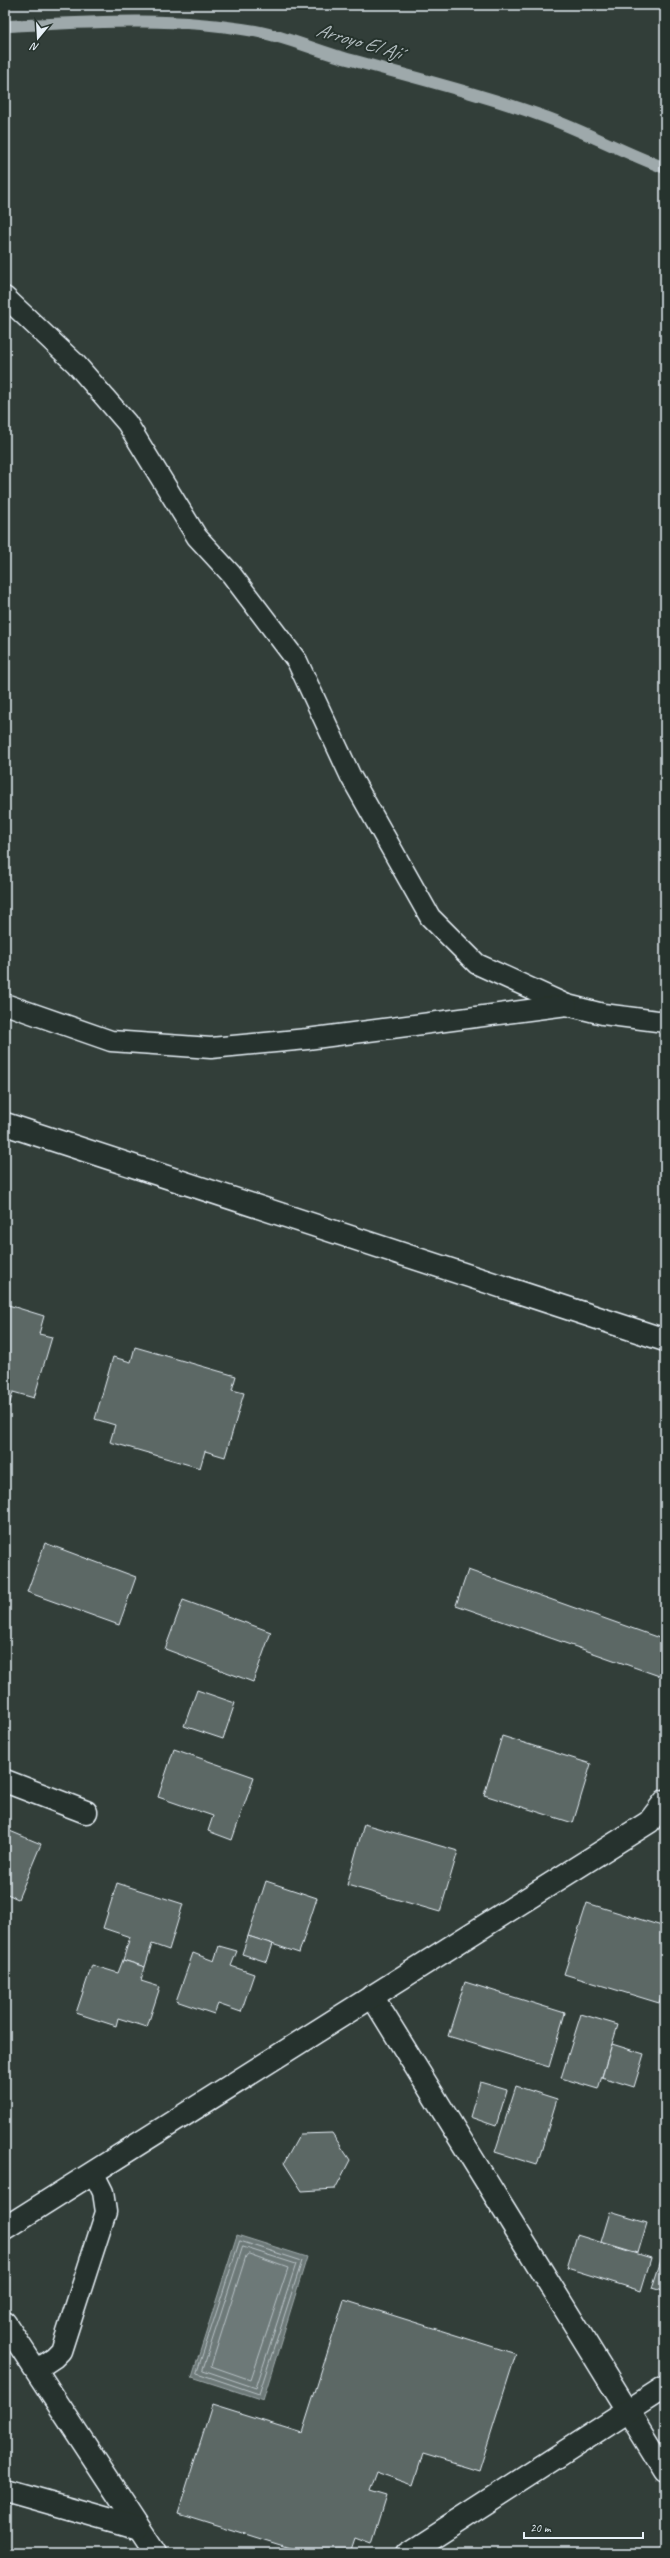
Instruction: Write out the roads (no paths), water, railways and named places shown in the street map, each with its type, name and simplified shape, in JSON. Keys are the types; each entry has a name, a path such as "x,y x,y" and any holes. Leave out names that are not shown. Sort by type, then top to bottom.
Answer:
{"street":[{"path":"5,1124 665,1340"},
{"path":"5,1781 86,1812"},
{"path":"5,2228 649,1822 665,1801"},
{"path":"372,1996 665,2471"},
{"path":"5,2323 156,2553"},
{"path":"408,2553 665,2387"},
{"path":"5,2490 139,2528"}],"lane":[{"path":"5,297 76,364 127,423 197,537 231,574 297,661 351,777 430,917 477,964 568,1005 603,1014 665,1022"},
{"path":"5,1004 111,1041 211,1048 307,1039 568,1005"},
{"path":"36,2370 54,2358 61,2351 106,2212 103,2192 93,2172"}],"water":[{"path":"237,2235 307,2257 263,2400 192,2377"}],"waterway":[{"name":"Arroyo El Ají","path":"5,26 130,21 193,23 224,26 265,33 337,56 522,109 563,124 665,168"}]}
